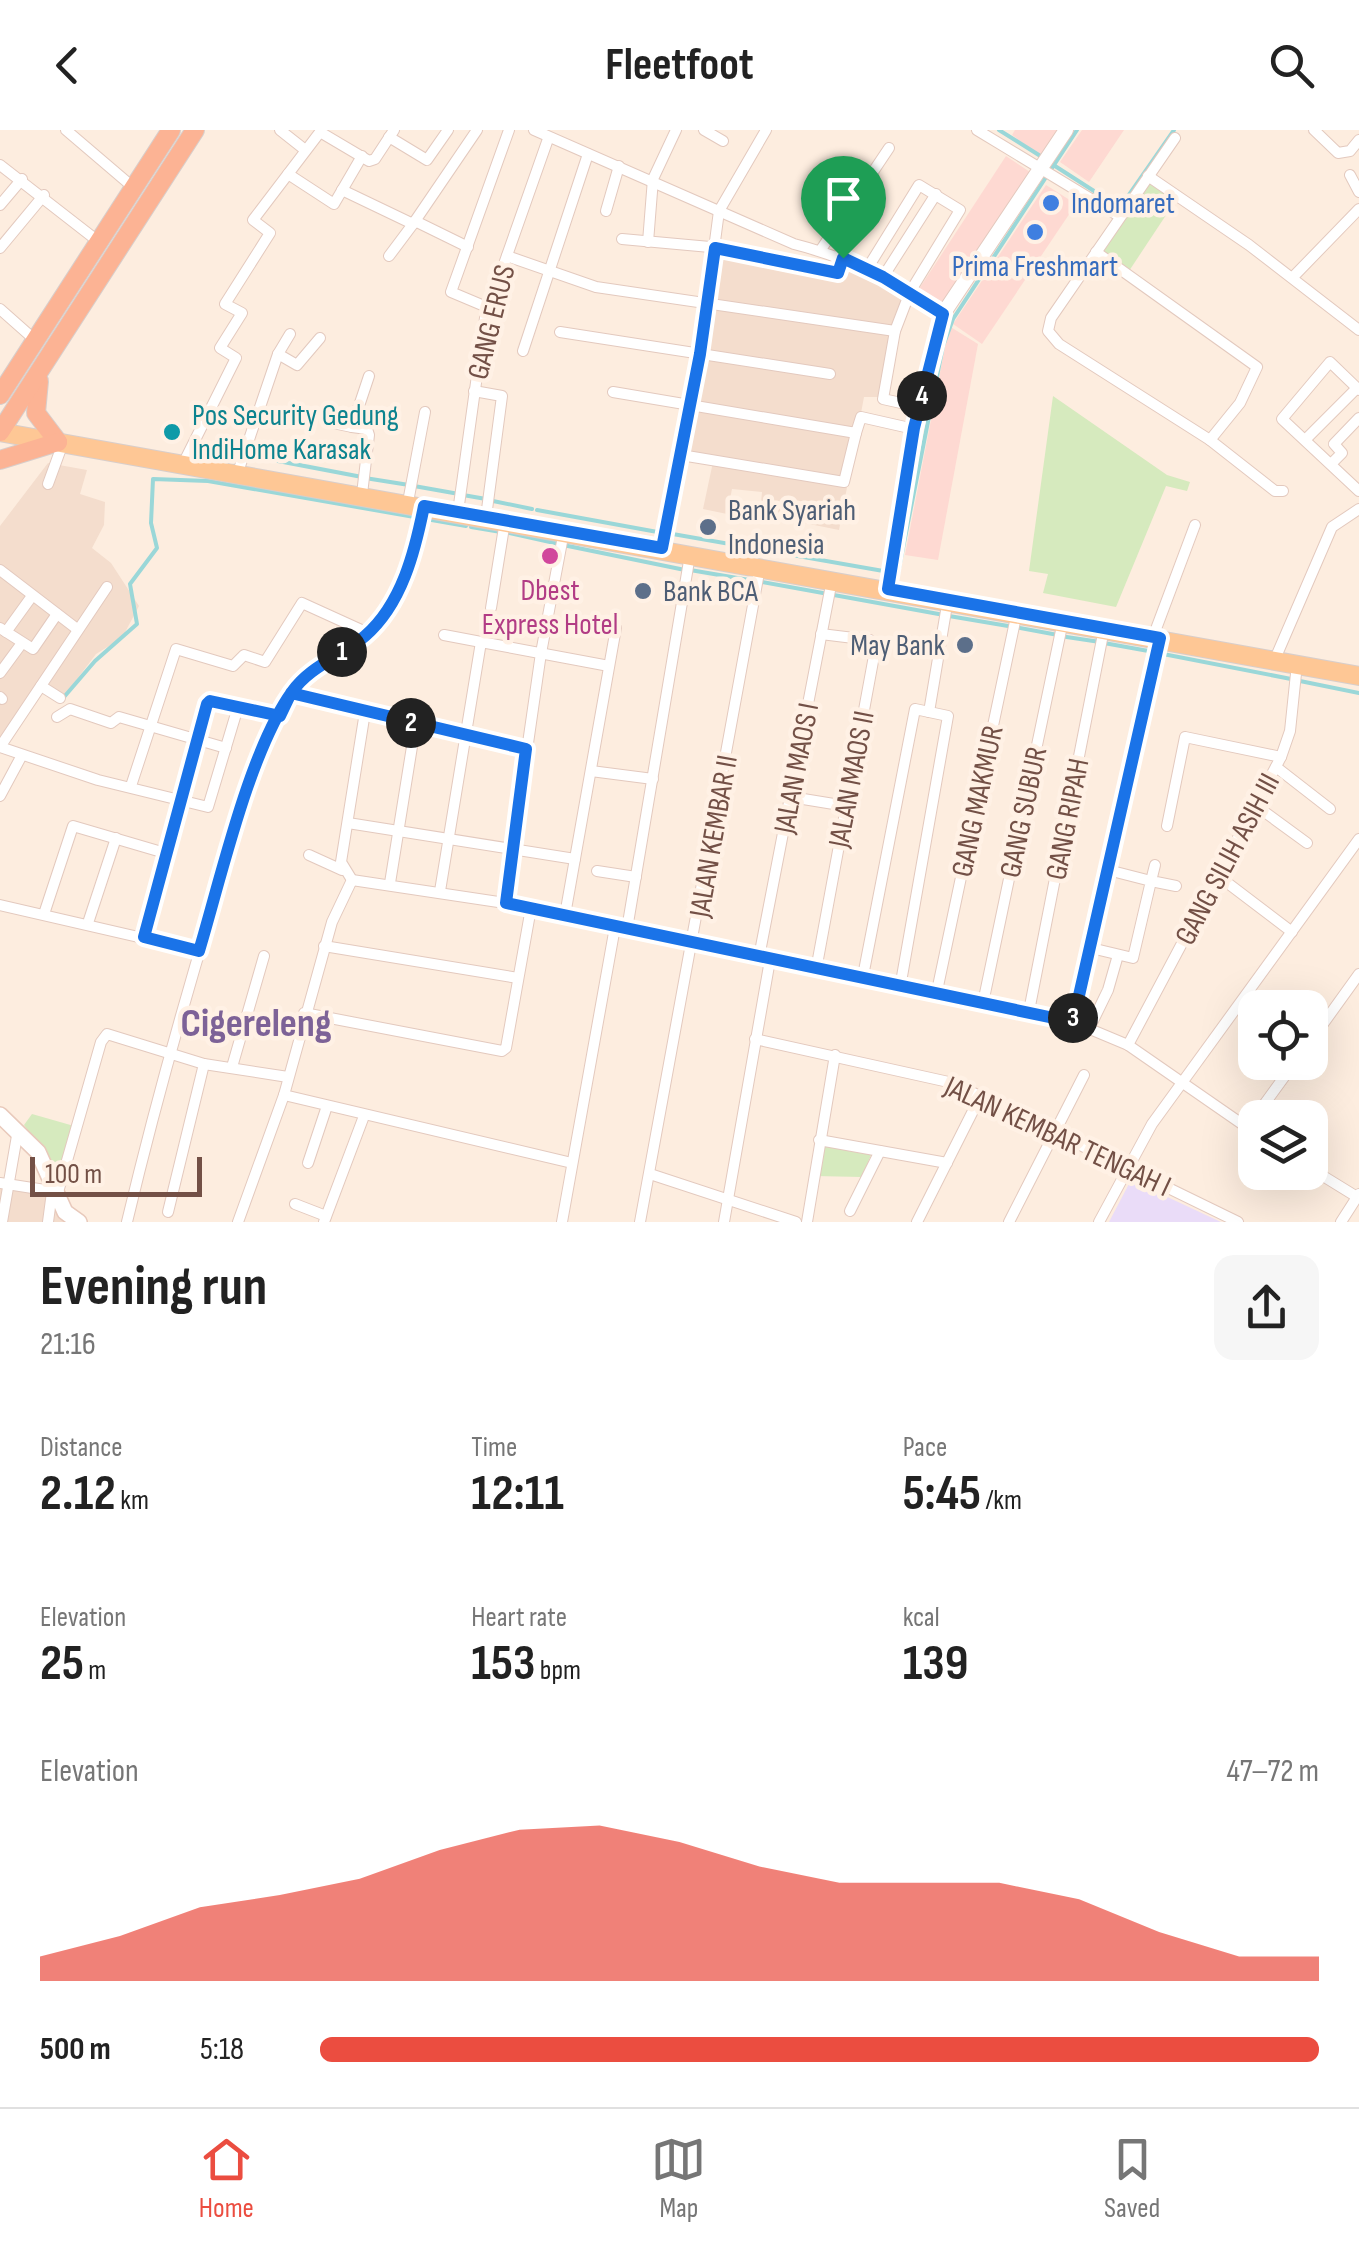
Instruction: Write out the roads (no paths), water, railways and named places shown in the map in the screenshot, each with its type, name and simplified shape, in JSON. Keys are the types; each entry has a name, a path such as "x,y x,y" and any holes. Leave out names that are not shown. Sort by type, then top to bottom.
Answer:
{"highway":[{"path":"0,395 172,130"},
{"path":"0,432 195,130"},
{"path":"0,382 30,348"},
{"path":"0,460 61,442 34,409 44,364"}],"main road":[{"path":"0,432 362,494 418,512 486,516 760,566 831,586 888,589 948,599 1016,620 1063,620 1359,676"},
{"path":"0,1114 38,1152 65,1212 76,1221"}],"street":[{"path":"66,130 134,188"},
{"path":"280,130 304,149"},
{"path":"184,462 236,358 220,348 242,313 226,304 270,233 253,220 304,149 324,132 362,156 376,158 391,133 427,160 448,130"},
{"path":"390,256 476,130"},
{"path":"489,308 452,294 509,130"},
{"path":"534,130 654,179 794,244 822,248 883,277 943,314"},
{"name":"GANG ERUS","path":"458,512 489,308 554,141 566,130"},
{"path":"648,242 654,179 676,130"},
{"path":"704,130 723,141"},
{"path":"662,548 700,354 719,211 766,130"},
{"path":"977,130 1119,216"},
{"path":"888,589 914,428 943,314 1045,172 1066,130"},
{"path":"1314,130 1338,153 1350,151 1359,140"},
{"path":"1175,138 1051,318 1048,331 1060,344 1210,440 1275,491 1283,491"},
{"path":"822,248 889,148"},
{"path":"523,351 588,154"},
{"path":"288,174 333,204 362,156"},
{"path":"0,165 44,195 99,242"},
{"path":"606,211 618,166"},
{"path":"1350,175 1359,192"},
{"path":"1148,176 1293,277 1359,330"},
{"path":"0,205 22,179"},
{"path":"867,270 917,187 936,194 961,212 910,292 895,331 883,399 920,406"},
{"path":"342,190 468,247"},
{"path":"883,277 936,194"},
{"path":"0,248 44,195"},
{"path":"1293,277 1359,209"},
{"path":"622,239 715,248 838,273 843,258"},
{"path":"1096,252 1257,367 1240,402 1210,440"},
{"path":"507,256 596,287 895,331"},
{"path":"0,309 30,348"},
{"path":"560,332 830,374"},
{"path":"238,472 278,354 290,334"},
{"path":"278,354 297,364 320,338"},
{"path":"1306,439 1358,389 1333,362 1282,418 1359,491"},
{"path":"352,427 368,376"},
{"path":"474,391 502,396 486,516"},
{"path":"613,392 856,433"},
{"path":"127,1222 166,1054 246,796 280,716 291,693 306,675 368,633 406,577 418,512 425,412"},
{"path":"681,455 844,482 861,417 914,428"},
{"path":"1331,464 1342,452 1334,444 1359,418"},
{"path":"328,422 368,429 362,494"},
{"path":"48,484 61,442"},
{"path":"1275,659 1332,527 1359,509"},
{"path":"491,608 505,520"},
{"path":"1073,1022 1156,637 1195,525"},
{"path":"506,903 526,749 564,531"},
{"path":"562,1222 621,928 636,877 691,554"},
{"name":"JALAN KEMBAR II","path":"640,1222 694,944 760,566"},
{"path":"0,570 77,628"},
{"name":"JALAN MAOS I","path":"724,1222 791,796 831,586"},
{"path":"106,587 0,747 209,807 238,707"},
{"path":"32,596 3,630 34,649 56,614"},
{"path":"930,712 948,599"},
{"path":"131,786 148,725 176,650 233,666 244,656 266,662 302,603 368,633"},
{"name":"GANG MAKMUR","path":"938,986 1016,620"},
{"name":"GANG SUBUR","path":"983,1003 1063,620"},
{"path":"565,915 616,628"},
{"name":"GANG RIPAH","path":"1029,1011 1104,628"},
{"name":"JALAN MAOS II","path":"816,970 876,646 870,640 821,634"},
{"path":"444,636 609,666"},
{"path":"440,890 481,642"},
{"path":"0,673 22,643"},
{"name":"GANG SILIH ASIH III","path":"1128,1044 1278,762 1290,731 1297,664"},
{"path":"40,687 60,698"},
{"path":"291,693 526,749"},
{"path":"144,937 178,801 210,701 280,716"},
{"path":"864,976 914,708 948,716 901,982"},
{"path":"57,717 70,710 111,722 119,717 226,748"},
{"path":"342,870 364,712"},
{"path":"390,883 418,726"},
{"path":"1168,826 1186,736 1278,762 1330,808"},
{"path":"0,796 22,755"},
{"path":"591,771 653,779"},
{"path":"791,796 846,806"},
{"path":"1255,805 1308,843"},
{"path":"348,823 575,860"},
{"path":"44,914 71,828 165,853"},
{"path":"88,923 116,838"},
{"path":"1098,1222 1126,1169 1183,1084 1359,839"},
{"path":"309,855 342,870 352,880 440,890 816,970 938,986 983,1003 1073,1022 1128,1044 1238,1122"},
{"path":"1090,948 1133,958 1155,865"},
{"path":"1108,870 1176,886"},
{"path":"597,871 636,877"},
{"path":"1218,874 1292,932"},
{"path":"238,1222 284,1095 324,946 339,902 352,880"},
{"path":"0,905 199,951"},
{"path":"304,1013 504,1050 530,908"},
{"path":"324,946 518,978"},
{"path":"1090,1027 1108,990 1118,955"},
{"path":"232,1067 264,956"},
{"path":"1328,1017 1359,974"},
{"path":"48,1222 104,1036 204,1064 288,1077"},
{"name":"JALAN KEMBAR TENGAH I","path":"755,1039 914,1071 980,1096 1238,1222"},
{"path":"807,1222 835,1054"},
{"path":"168,1212 204,1064"},
{"path":"1010,1222 1084,1075"},
{"path":"284,1095 572,1162"},
{"path":"917,1222 980,1096"},
{"path":"308,1162 327,1106"},
{"path":"295,1204 325,1219 364,1116"},
{"path":"2,1222 4,1183 18,1128"},
{"path":"819,1140 947,1162"},
{"path":"850,1211 880,1151"},
{"path":"650,1174 728,1196 796,1222"},
{"path":"1328,1178 1358,1196 1341,1222"},
{"path":"4,1183 55,1192"}],"waterway":[{"path":"999,130 1042,157"},
{"path":"894,573 898,573 943,346 953,319 1077,130"},
{"path":"1055,166 1108,200 1124,202 1174,130"},
{"path":"247,455 362,477"},
{"path":"365,478 409,485"},
{"path":"64,697 95,661 137,624 130,584 157,548 151,523 153,479 208,481 466,526"},
{"path":"414,486 459,494"},
{"path":"463,495 486,499"},
{"path":"493,501 532,509"},
{"path":"537,510 663,533"},
{"path":"471,527 501,532"},
{"path":"505,532 559,544"},
{"path":"667,533 889,572"},
{"path":"563,545 685,570"},
{"path":"690,570 755,581"},
{"path":"762,582 944,615"},
{"path":"949,616 1014,627"},
{"path":"1015,627 1058,635"},
{"path":"1060,636 1100,642"},
{"path":"1104,643 1154,652"},
{"path":"1158,653 1291,679"},
{"path":"1300,681 1359,693"}],"place":[{"name":"Indomaret","path":"1051,203"},
{"name":"Prima Freshmart","path":"1035,232"},
{"name":"Pos Security Gedung IndiHome Karasak","path":"172,432"},
{"name":"Bank Syariah Indonesia","path":"708,527"},
{"name":"Dbest Express Hotel","path":"550,556"},
{"name":"Bank BCA","path":"643,591"},
{"name":"May Bank","path":"965,645"}],"district":[{"name":"Cigereleng","path":"256,1022"}]}
